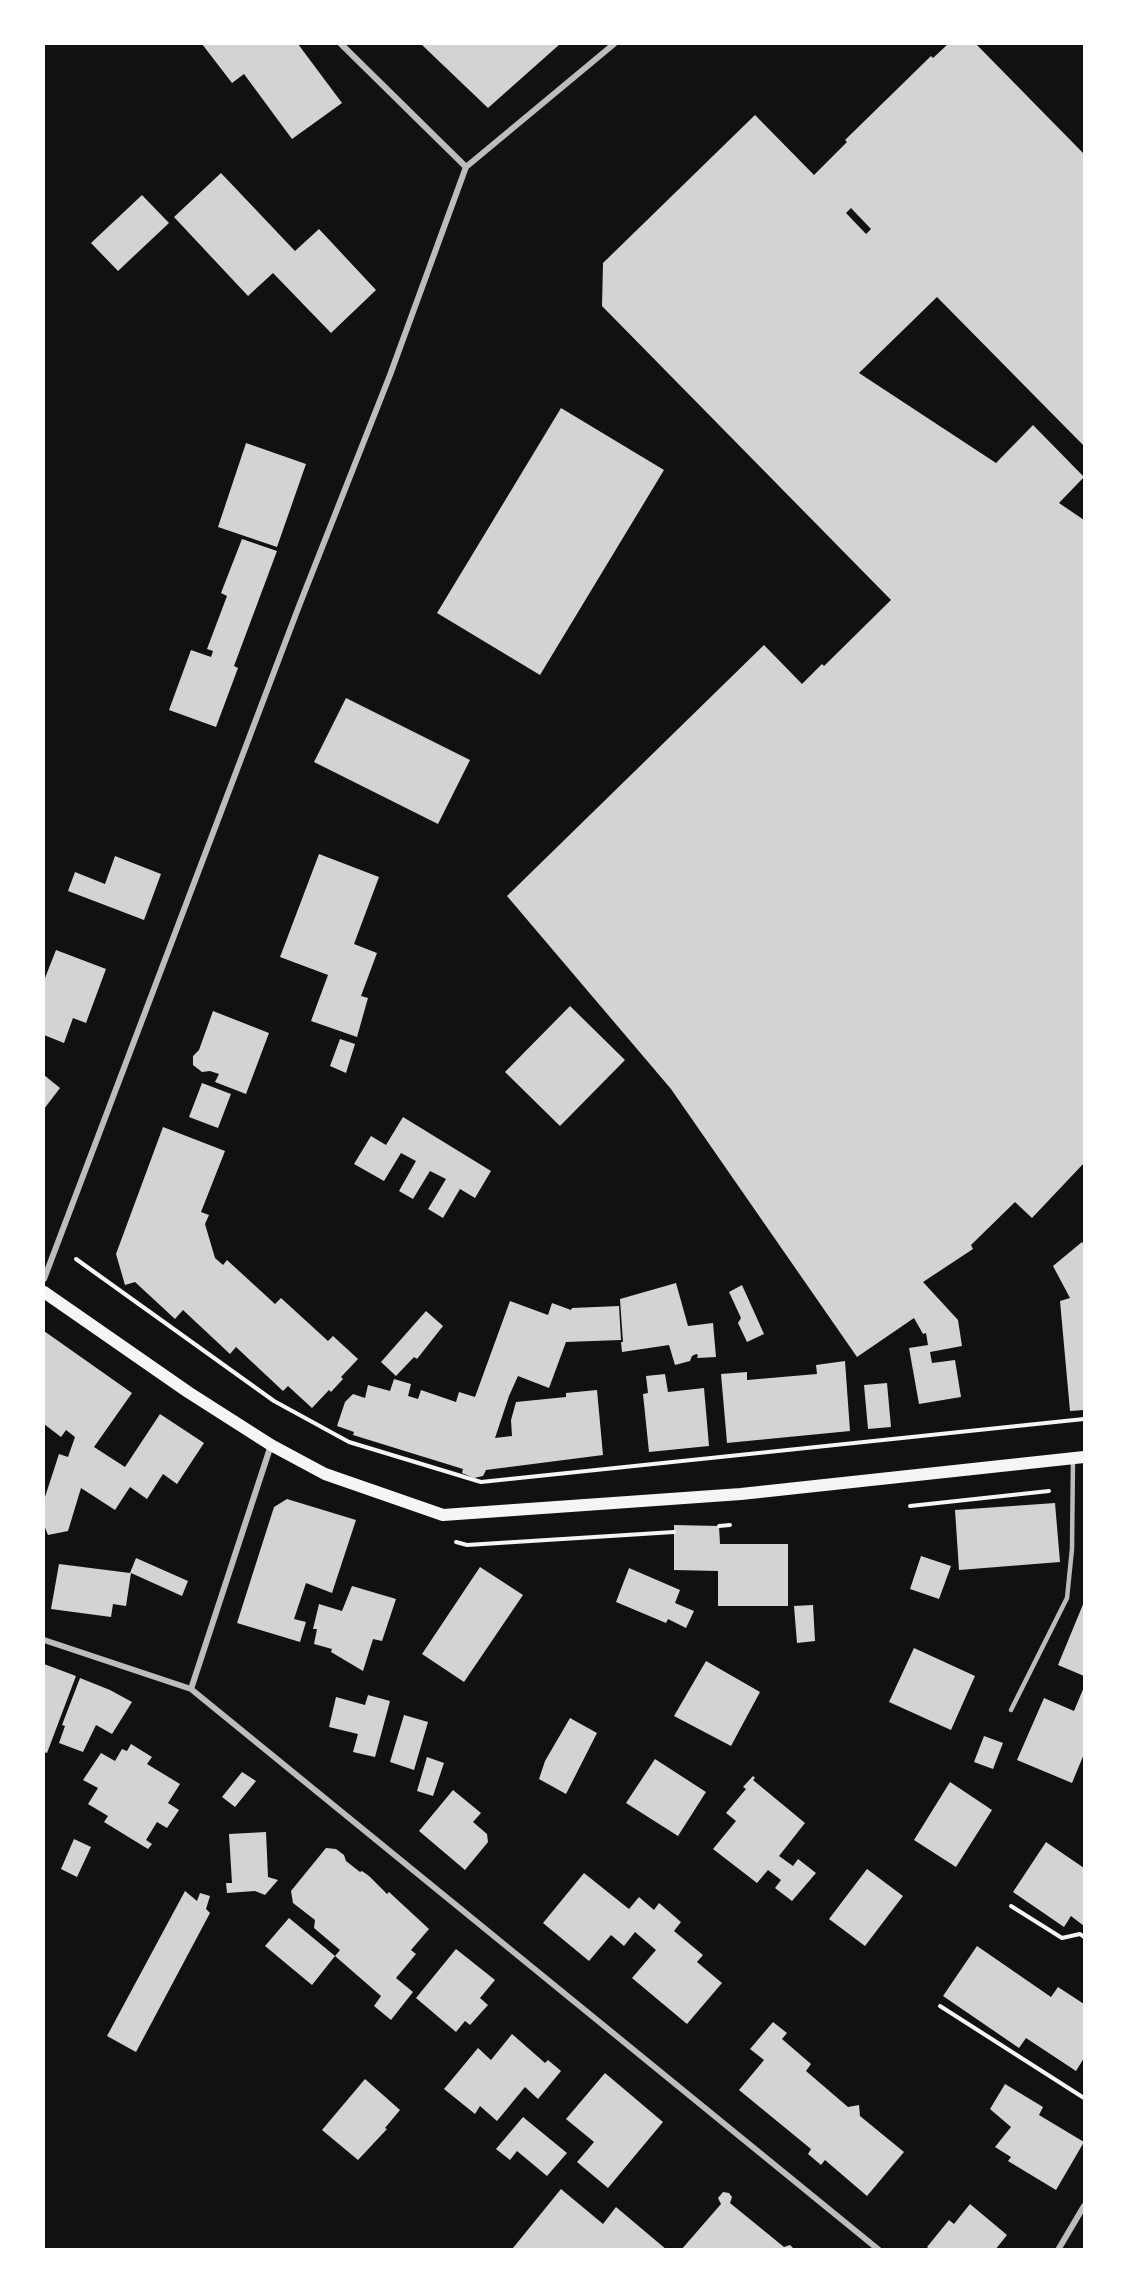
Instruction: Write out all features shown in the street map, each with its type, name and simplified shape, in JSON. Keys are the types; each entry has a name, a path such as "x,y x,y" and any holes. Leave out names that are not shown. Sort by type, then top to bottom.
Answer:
{"main road":[{"path":"44,1292 188,1392 271,1445 325,1474 443,1515 730,1495 1079,1458"}],"street":[{"path":"341,44 466,167"},
{"path":"44,1279 299,606 390,375 466,167 614,44"},
{"path":"191,1689 271,1445"},
{"path":"44,1640 191,1689 879,2250"},
{"path":"1058,2250 1084,2206"}],"lane":[{"path":"1011,1710 1067,1598 1079,1458"}],"path":[{"path":"91,1269 274,1401 349,1442 481,1482 1084,1419"},
{"path":"1011,1906 1062,1938 1080,1934 1084,1937"},
{"path":"939,2007 1084,2098"}],"building":[{"path":"202,44 298,44 342,103 292,139 244,74 232,83"},
{"path":"421,44 560,44 488,108"},
{"path":"948,44 976,44 1084,154 1084,446 937,297 859,373 996,463 1033,425 1084,477 1059,503 1084,520 1084,1163 1032,1218 1015,1202 971,1245 973,1249 923,1282 958,1320 962,1346 930,1352 932,1363 955,1360 961,1397 919,1404 909,1348 928,1345 926,1333 923,1334 914,1318 857,1357 671,1089 507,896 764,645 802,684 822,664 824,666 891,600 602,306 603,263 755,115 814,175 847,142 845,140 931,56 933,58","holes":["851,208 871,229 866,234 846,213"]},
{"path":"221,173 295,251 319,229 376,290 331,333 273,273 248,296 174,217"},
{"path":"142,195 169,223 118,271 91,243"},
{"path":"561,408 664,470 540,675 437,613"},
{"path":"246,443 306,464 277,547 218,527"},
{"path":"242,539 277,551 234,666 238,668 216,727 169,710 191,650 211,657 213,651 207,649 227,596 221,593"},
{"path":"346,698 470,760 438,824 314,762"},
{"path":"319,854 379,877 354,944 377,953 361,996 368,998 357,1037 311,1021 328,975 280,957"},
{"path":"115,856 161,874 144,920 68,891 75,872 105,884"},
{"path":"56,950 106,969 86,1023 73,1018 64,1043 44,1035 44,977"},
{"path":"570,1006 625,1060 560,1126 505,1072"},
{"path":"213,1011 269,1033 246,1094 215,1082 219,1074 210,1071 202,1072 193,1065 193,1056 199,1050"},
{"path":"340,1039 355,1044 346,1073 330,1066"},
{"path":"44,1075 60,1088 44,1109"},
{"path":"202,1083 231,1094 218,1128 189,1117"},
{"path":"403,1117 491,1171 475,1198 460,1189 443,1218 428,1209 446,1179 430,1171 413,1199 399,1191 416,1161 401,1153 384,1181 354,1164 371,1136 386,1145"},
{"path":"163,1127 225,1151 201,1212 209,1215 205,1224 215,1258 223,1265 227,1260 275,1304 281,1298 328,1341 333,1336 358,1359 331,1392 329,1390 312,1408 288,1386 283,1391 236,1347 230,1354 183,1310 175,1319 135,1282 125,1285 116,1254"},
{"path":"1082,1242 1084,1245 1084,1410 1070,1411 1060,1301 1070,1298 1053,1266"},
{"path":"676,1283 688,1326 713,1323 716,1357 697,1358 696,1354 690,1361 675,1365 669,1345 622,1352 620,1299"},
{"path":"742,1285 764,1334 747,1342 738,1323 741,1318 729,1292"},
{"path":"510,1301 548,1315 552,1303 571,1310 572,1308 619,1306 621,1340 566,1342 549,1388 518,1376 495,1438 512,1436 511,1420 516,1402 566,1397 566,1393 597,1390 603,1455 486,1470 483,1476 474,1478 462,1473 463,1469 353,1435 354,1432 337,1426 345,1402 353,1394 365,1398 368,1385 390,1391 394,1379 411,1384 408,1396 418,1399 421,1390 456,1402 459,1392 475,1397"},
{"path":"426,1311 443,1326 417,1359 414,1357 396,1376 381,1362"},
{"path":"44,1331 132,1393 94,1447 125,1467 160,1414 204,1443 177,1484 163,1474 147,1499 130,1487 115,1510 81,1488 68,1531 48,1535 44,1525 44,1500 59,1454 68,1457 75,1437 66,1430 61,1437 44,1424"},
{"path":"845,1361 850,1431 727,1443 721,1374 747,1372 747,1380 817,1374 816,1365"},
{"path":"665,1374 668,1392 704,1388 709,1446 649,1452 643,1394 648,1393 646,1376"},
{"path":"887,1383 891,1427 868,1429 864,1385"},
{"path":"287,1499 356,1520 332,1593 306,1583 294,1619 306,1622 300,1642 237,1623 274,1507"},
{"path":"1055,1503 1060,1562 959,1570 955,1510"},
{"path":"674,1525 719,1526 720,1544 788,1544 788,1606 718,1606 718,1571 674,1570"},
{"path":"921,1556 951,1566 939,1599 910,1589"},
{"path":"136,1558 188,1581 182,1596 131,1573 126,1606 113,1604 111,1617 51,1609 59,1564 130,1573"},
{"path":"480,1567 523,1595 464,1682 422,1654"},
{"path":"629,1568 680,1590 675,1603 694,1611 686,1628 668,1619 666,1623 616,1602"},
{"path":"352,1586 396,1599 382,1641 373,1639 363,1671 331,1652 332,1649 314,1644 317,1629 313,1629 319,1604 342,1611"},
{"path":"1084,1602 1084,1676 1058,1665"},
{"path":"813,1605 815,1641 797,1643 794,1606"},
{"path":"914,1648 975,1676 951,1730 889,1702"},
{"path":"706,1661 760,1692 731,1746 674,1716"},
{"path":"44,1664 76,1676 47,1753 44,1752"},
{"path":"80,1678 132,1702 112,1734 96,1725 83,1752 59,1743 65,1726 62,1725"},
{"path":"1084,1687 1084,1754 1072,1783 1017,1760 1044,1698 1074,1711"},
{"path":"368,1695 390,1701 375,1757 353,1752 358,1734 329,1727 336,1697 365,1705"},
{"path":"404,1715 428,1722 414,1770 390,1762"},
{"path":"570,1718 597,1733 566,1794 539,1779 545,1761"},
{"path":"984,1736 1003,1743 993,1769 974,1762"},
{"path":"131,1744 152,1757 147,1764 180,1784 168,1803 179,1810 167,1828 157,1822 146,1840 152,1844 148,1849 104,1822 108,1816 88,1804 98,1788 83,1780 101,1753 115,1761 122,1749 127,1751"},
{"path":"427,1757 444,1763 433,1796 417,1791"},
{"path":"655,1759 706,1792 678,1836 626,1803"},
{"path":"242,1772 256,1781 235,1807 222,1797"},
{"path":"753,1776 755,1778 753,1780 805,1823 779,1856 793,1866 798,1859 816,1873 792,1901 775,1888 781,1880 768,1870 757,1883 713,1849 736,1821 726,1813 746,1789 743,1787"},
{"path":"950,1782 992,1810 956,1867 914,1840"},
{"path":"453,1790 481,1813 473,1822 487,1834 488,1842 465,1870 419,1831"},
{"path":"266,1832 268,1877 278,1880 265,1895 255,1891 227,1893 226,1883 232,1883 229,1834"},
{"path":"74,1839 91,1847 77,1877 61,1869"},
{"path":"1046,1842 1084,1868 1084,1926 1071,1916 1064,1927 1013,1892"},
{"path":"326,1848 336,1849 344,1855 346,1861 369,1876 387,1894 389,1892 429,1929 411,1950 416,1954 396,1978 413,1992 391,2020 374,2006 381,1996 335,1956 340,1950 314,1928 315,1920 293,1903 291,1891"},
{"path":"867,1869 903,1896 865,1946 829,1919"},
{"path":"584,1873 629,1909 639,1897 654,1910 659,1903 681,1922 674,1931 703,1955 697,1962 722,1983 687,2024 632,1978 656,1950 635,1932 624,1946 611,1935 589,1961 543,1923"},
{"path":"185,1891 197,1901 200,1893 210,1896 206,1909 210,1913 136,2052 107,2036"},
{"path":"289,1918 335,1956 312,1985 265,1946"},
{"path":"977,1946 1051,1997 1058,1987 1084,2004 1084,2058 1076,2071 1026,2038 1019,2048 943,1996"},
{"path":"456,1949 495,1980 480,1998 488,2005 470,2025 465,2021 456,2032 416,1998"},
{"path":"773,2022 787,2033 782,2039 811,2064 806,2071 848,2107 859,2105 860,2116 904,2152 867,2196 825,2160 821,2165 808,2154 811,2149 739,2090 764,2060 750,2049"},
{"path":"512,2034 545,2063 548,2060 561,2071 538,2099 525,2087 497,2121 480,2106 475,2114 444,2089 478,2048 491,2060"},
{"path":"605,2073 663,2122 608,2188 577,2162 594,2142 566,2119"},
{"path":"365,2079 400,2110 385,2128 387,2129 358,2160 322,2130"},
{"path":"1005,2084 1043,2107 1039,2115 1084,2142 1056,2190 1008,2161 1011,2157 995,2147 1011,2127 990,2109"},
{"path":"523,2117 567,2153 547,2176 517,2151 510,2160 496,2149"},
{"path":"561,2189 603,2224 616,2207 667,2250 514,2250 513,2248"},
{"path":"723,2192 729,2193 732,2197 730,2203 784,2247 790,2245 795,2250 681,2250 721,2204 718,2198"},
{"path":"970,2204 1007,2235 995,2250 931,2250 927,2247 949,2220 954,2224"}]}
